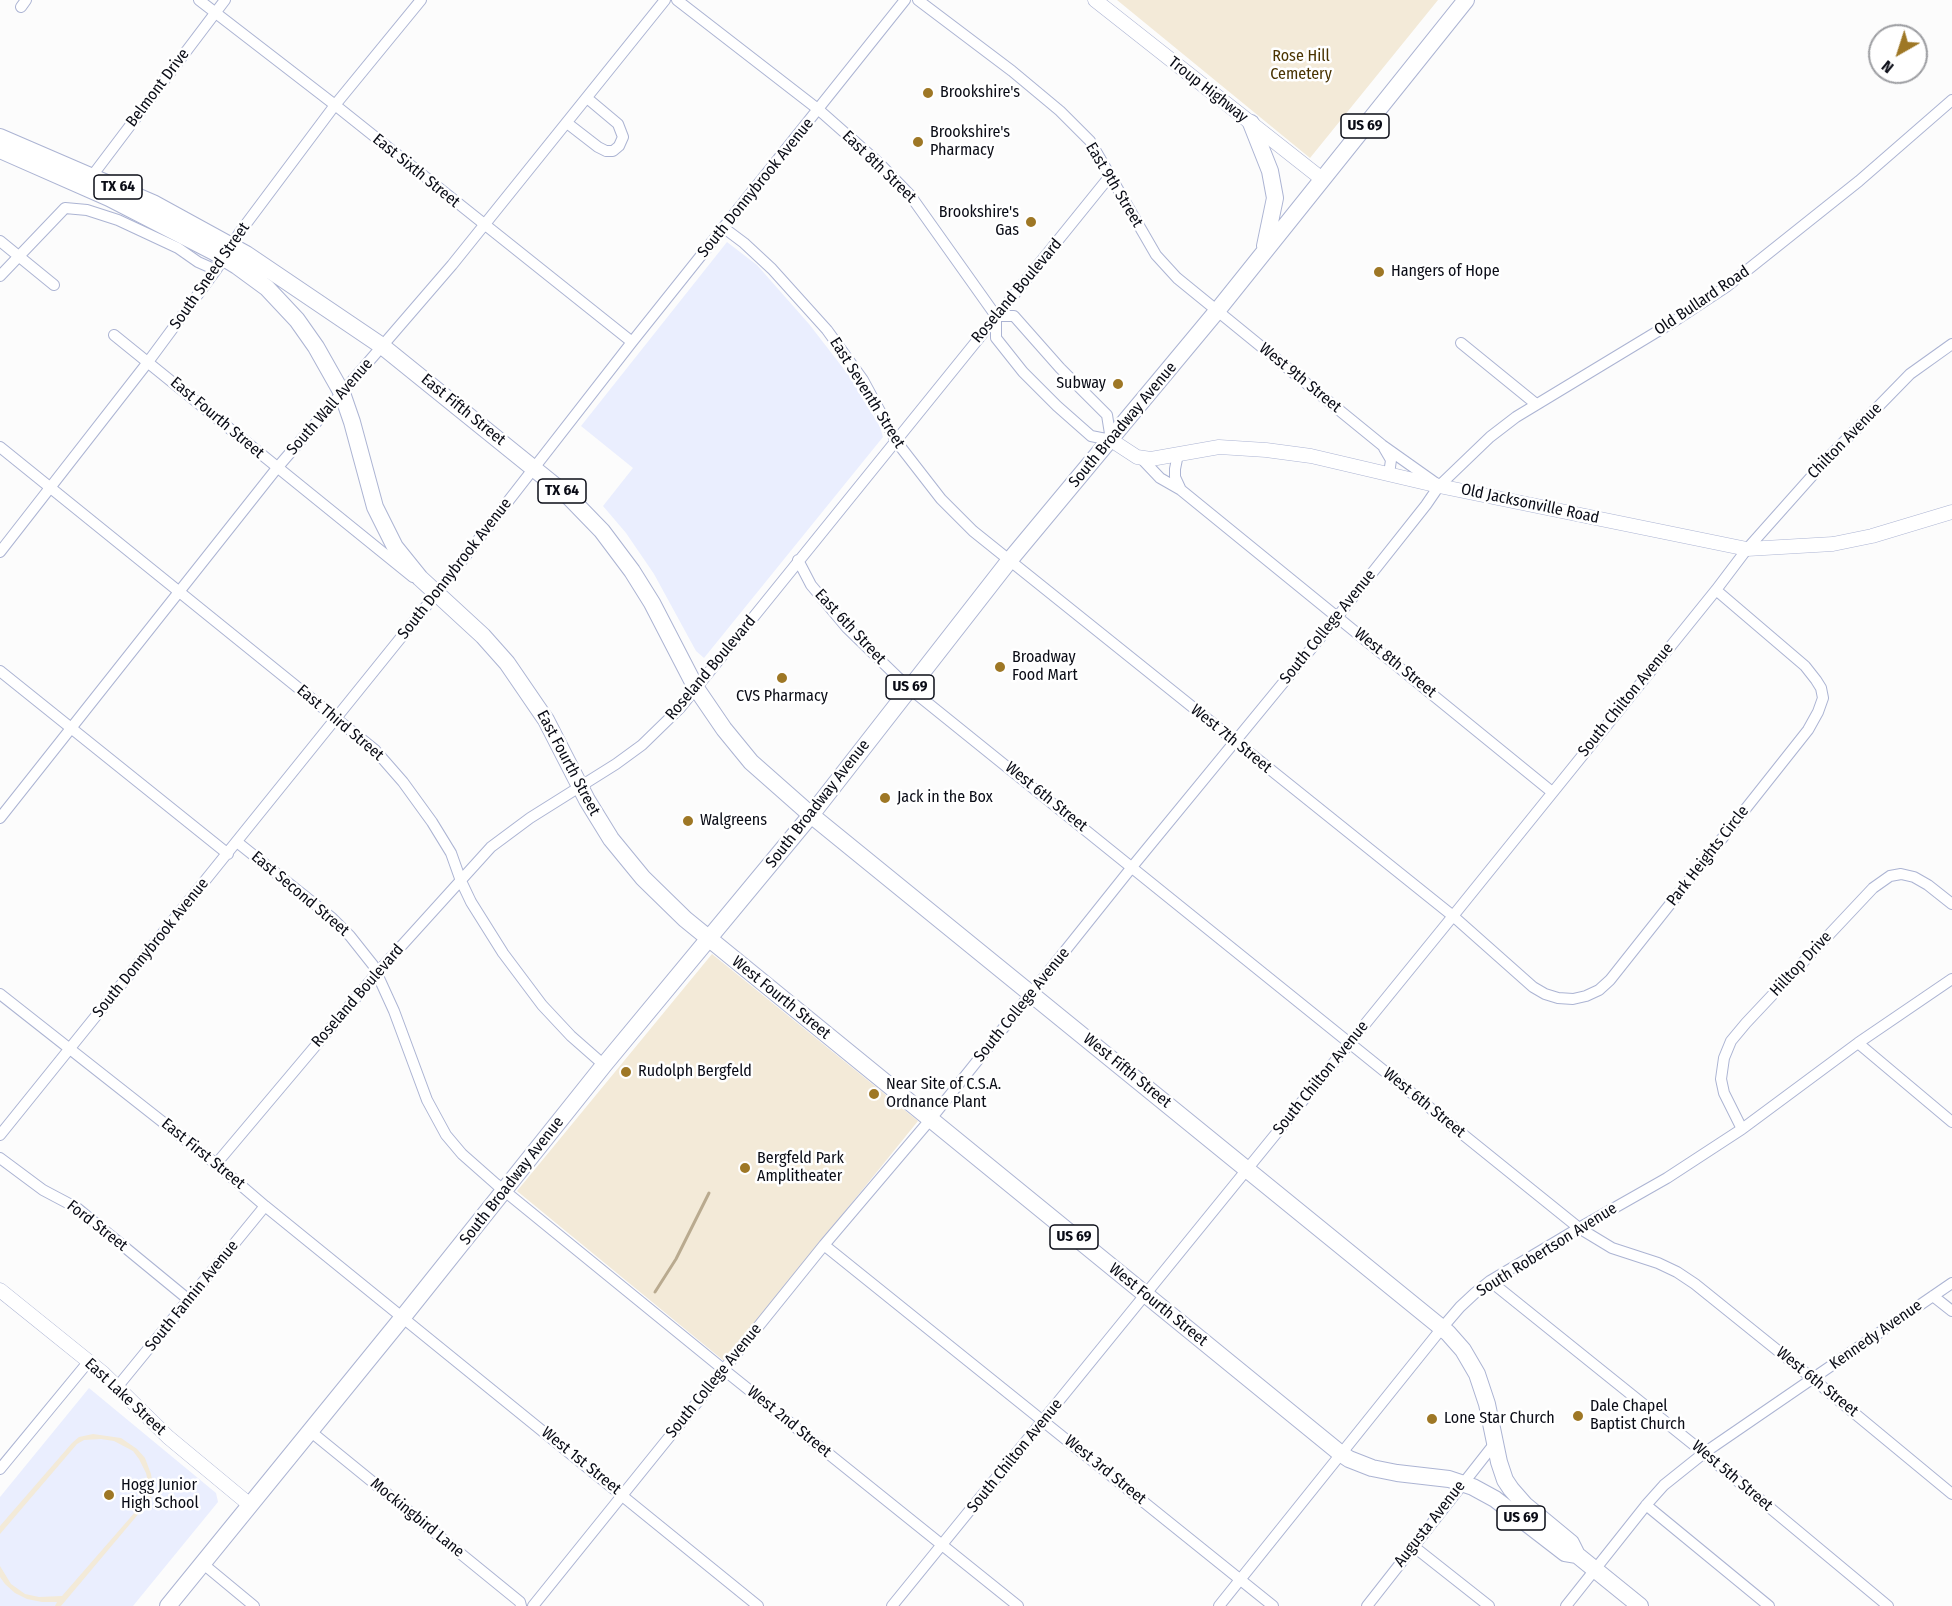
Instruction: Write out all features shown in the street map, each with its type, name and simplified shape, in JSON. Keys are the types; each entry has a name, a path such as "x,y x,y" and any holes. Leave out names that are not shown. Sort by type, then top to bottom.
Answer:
{"main road":[{"name":"Troup Highway","path":"1095,0 1322,179"},
{"name":"South Broadway Avenue","path":"168,1606 404,1317 604,1065 811,815 1009,561 1217,311 1466,0"},
{"path":"1251,123 1270,171 1275,198 1263,253"},
{"name":"East Fifth Street","path":"0,137 163,208 267,288 297,320 316,346 342,393"},
{"name":"East Fifth Street","path":"0,150 110,198 224,257 382,346 534,467 588,516 618,552 652,603 696,688 724,729 751,762 811,815"},
{"name":"East Fourth Street","path":"342,393 375,507 395,547 411,569 431,590 496,649 518,677 554,733 603,826 627,859 669,904 709,939"},
{"path":"1111,440 1141,458"},
{"name":"Old Jacksonville Road","path":"1141,458 1151,459 1219,447 1311,456 1440,486 1747,549 1833,544 1872,536 1952,512"},
{"name":"West Fifth Street","path":"811,815 1442,1328"},
{"name":"West Fourth Street","path":"709,939 1340,1453 1359,1463 1386,1471 1431,1476 1463,1483"},
{"name":"East Lake Street","path":"0,1290 89,1361 118,1386 168,1437 250,1505"},
{"name":"US 69","path":"1442,1328 1463,1350 1477,1374 1487,1404 1502,1472 1511,1489 1525,1505 1571,1543 1577,1555 1640,1606"},
{"name":"US 69","path":"1463,1483 1495,1498 1565,1553 1577,1555"}],"street":[{"name":"East Sixth Street","path":"200,0 336,105 484,226 632,342"},
{"name":"Belmont Drive","path":"92,176 225,0"},
{"name":"South Sneed Street","path":"0,552 148,362 336,105 421,0"},
{"name":"South Wall Avenue","path":"0,818 277,468 484,226 665,0"},
{"name":"East 8th Street","path":"677,0 819,110 879,163 910,195 996,316 996,338 1023,372 1091,436 1111,440"},
{"name":"South Donnybrook Avenue","path":"0,1135 228,854 335,718 431,590 534,467 905,0"},
{"name":"East 9th Street","path":"918,0 1012,71 1060,111 1090,141 1156,255 1177,278 1217,311"},
{"path":"567,123 606,151 613,151 619,146 623,137 618,124 587,98"},
{"name":"Old Bullard Road","path":"1440,486 1490,437 1536,404 1673,322 1726,287 1834,202 1952,100"},
{"name":"Roseland Boulevard","path":"216,1164 376,974 491,847 530,818 642,745 680,708 1110,176"},
{"path":"0,276 65,208 87,210 118,220 178,248 198,261 224,257"},
{"name":"East Seventh Street","path":"724,228 772,269 827,330 863,380 896,441 941,499 973,531 1009,561"},
{"path":"0,241 54,285"},
{"name":"West 9th Street","path":"1217,311 1383,445 1440,486"},
{"path":"996,316 1014,316 1060,368 1107,415 1111,440"},
{"name":"East Fourth Street","path":"114,335 398,566 431,590"},
{"path":"1461,343 1536,404"},
{"name":"Chilton Avenue","path":"1747,549 1828,458 1910,374 1952,344"},
{"path":"1383,445 1391,460 1389,474"},
{"name":"East Third Street","path":"0,447 375,750 403,782 452,853 461,881 503,953 529,988 571,1036 604,1065"},
{"path":"1178,454 1174,469 1181,490"},
{"name":"West 8th Street","path":"1141,458 1160,478 1181,490 1552,792"},
{"name":"South College Avenue","path":"533,1606 824,1245 930,1120 1132,867 1338,616 1440,486"},
{"name":"South Chilton Avenue","path":"892,1606 1453,916 1747,549"},
{"name":"East 6th Street","path":"798,560 811,585 847,628 909,688"},
{"name":"West 7th Street","path":"1009,561 1453,916"},
{"name":"Park Heights Circle","path":"1453,916 1533,987 1545,994 1573,999 1593,993 1610,980 1808,730 1823,698 1821,688 1805,666 1716,590"},
{"name":"East Second Street","path":"0,670 228,854"},
{"name":"West 6th Street","path":"909,688 1579,1228 1612,1248 1658,1263 1677,1272 1814,1379 1952,1494"},
{"name":"East Second Street","path":"237,842 332,918 373,965 394,1011 403,1041 433,1114 446,1135 462,1154 505,1191"},
{"name":"Hilltop Drive","path":"1742,1129 1724,1093 1721,1079 1724,1058 1731,1041 1746,1023 1873,888 1890,876 1901,874 1914,877 1952,904"},
{"name":"South Robertson Avenue","path":"1219,1606 1442,1328 1460,1307 1490,1281 1667,1178 1742,1129 1858,1043 1952,979"},
{"name":"East First Street","path":"0,994 216,1164 404,1317"},
{"path":"1858,1043 1952,1122"},
{"name":"Ford Street","path":"0,1158 43,1190 77,1208 189,1300"},
{"name":"West 2nd Street","path":"505,1191 1018,1606"},
{"name":"South Fannin Avenue","path":"118,1386 265,1206"},
{"name":"West 3rd Street","path":"824,1245 1272,1606"},
{"name":"West 5th Street","path":"1490,1281 1888,1606"},
{"name":"Kennedy Avenue","path":"1566,1606 1664,1485 1704,1454 1952,1283"},
{"path":"1933,1296 1952,1311"},
{"name":"West 1st Street","path":"404,1317 758,1606"},
{"path":"0,1468 89,1361"},
{"name":"Mockingbird Lane","path":"310,1431 520,1602 521,1606"},
{"name":"Augusta Avenue","path":"1366,1606 1495,1443"},
{"path":"1646,1505 1769,1606"},
{"path":"1413,1546 1489,1606"},
{"path":"202,1563 254,1606"}],"shaded area":[{"path":"727,242 757,265 809,324 850,377 880,427 883,437 704,658 696,651 654,574 626,533 603,506 633,468 581,426"},
{"name":"Hogg Junior High School","path":"89,1388 216,1493 218,1502 133,1606 0,1606 0,1497"}],"green space":[{"name":"Rose Hill Cemetery","path":"1117,0 1438,0 1310,158"},
{"path":"712,954 918,1121 724,1361 517,1191"},
{"path":"93,1434 121,1438 137,1449 145,1458 151,1474 153,1487 151,1499 61,1606 55,1606 57,1602 27,1599 15,1593 5,1584 0,1577 0,1566 11,1584 25,1594 39,1597 62,1596 148,1495 149,1486 146,1473 133,1451 114,1441 84,1440 77,1444 0,1534 0,1526 72,1443 79,1437"}],"waterway":[{"path":"655,1292 676,1259 709,1193"}],"place":[{"name":"Brookshire's","path":"928,93"},
{"name":"Brookshire's Pharmacy","path":"918,142"},
{"name":"Brookshire's Gas","path":"1031,222"},
{"name":"Hangers of Hope","path":"1379,272"},
{"name":"Subway","path":"1118,384"},
{"name":"Broadway Food Mart","path":"1000,667"},
{"name":"CVS Pharmacy","path":"782,678"},
{"name":"Jack in the Box","path":"885,798"},
{"name":"Walgreens","path":"688,821"},
{"name":"Rudolph Bergfeld","path":"626,1072"},
{"name":"Near Site of C.S.A. Ordnance Plant","path":"874,1094"},
{"name":"Bergfeld Park Amplitheater","path":"745,1168"},
{"name":"Dale Chapel Baptist Church","path":"1578,1416"},
{"name":"Lone Star Church","path":"1432,1419"},
{"name":"Hogg Junior High School","path":"109,1495"}]}
